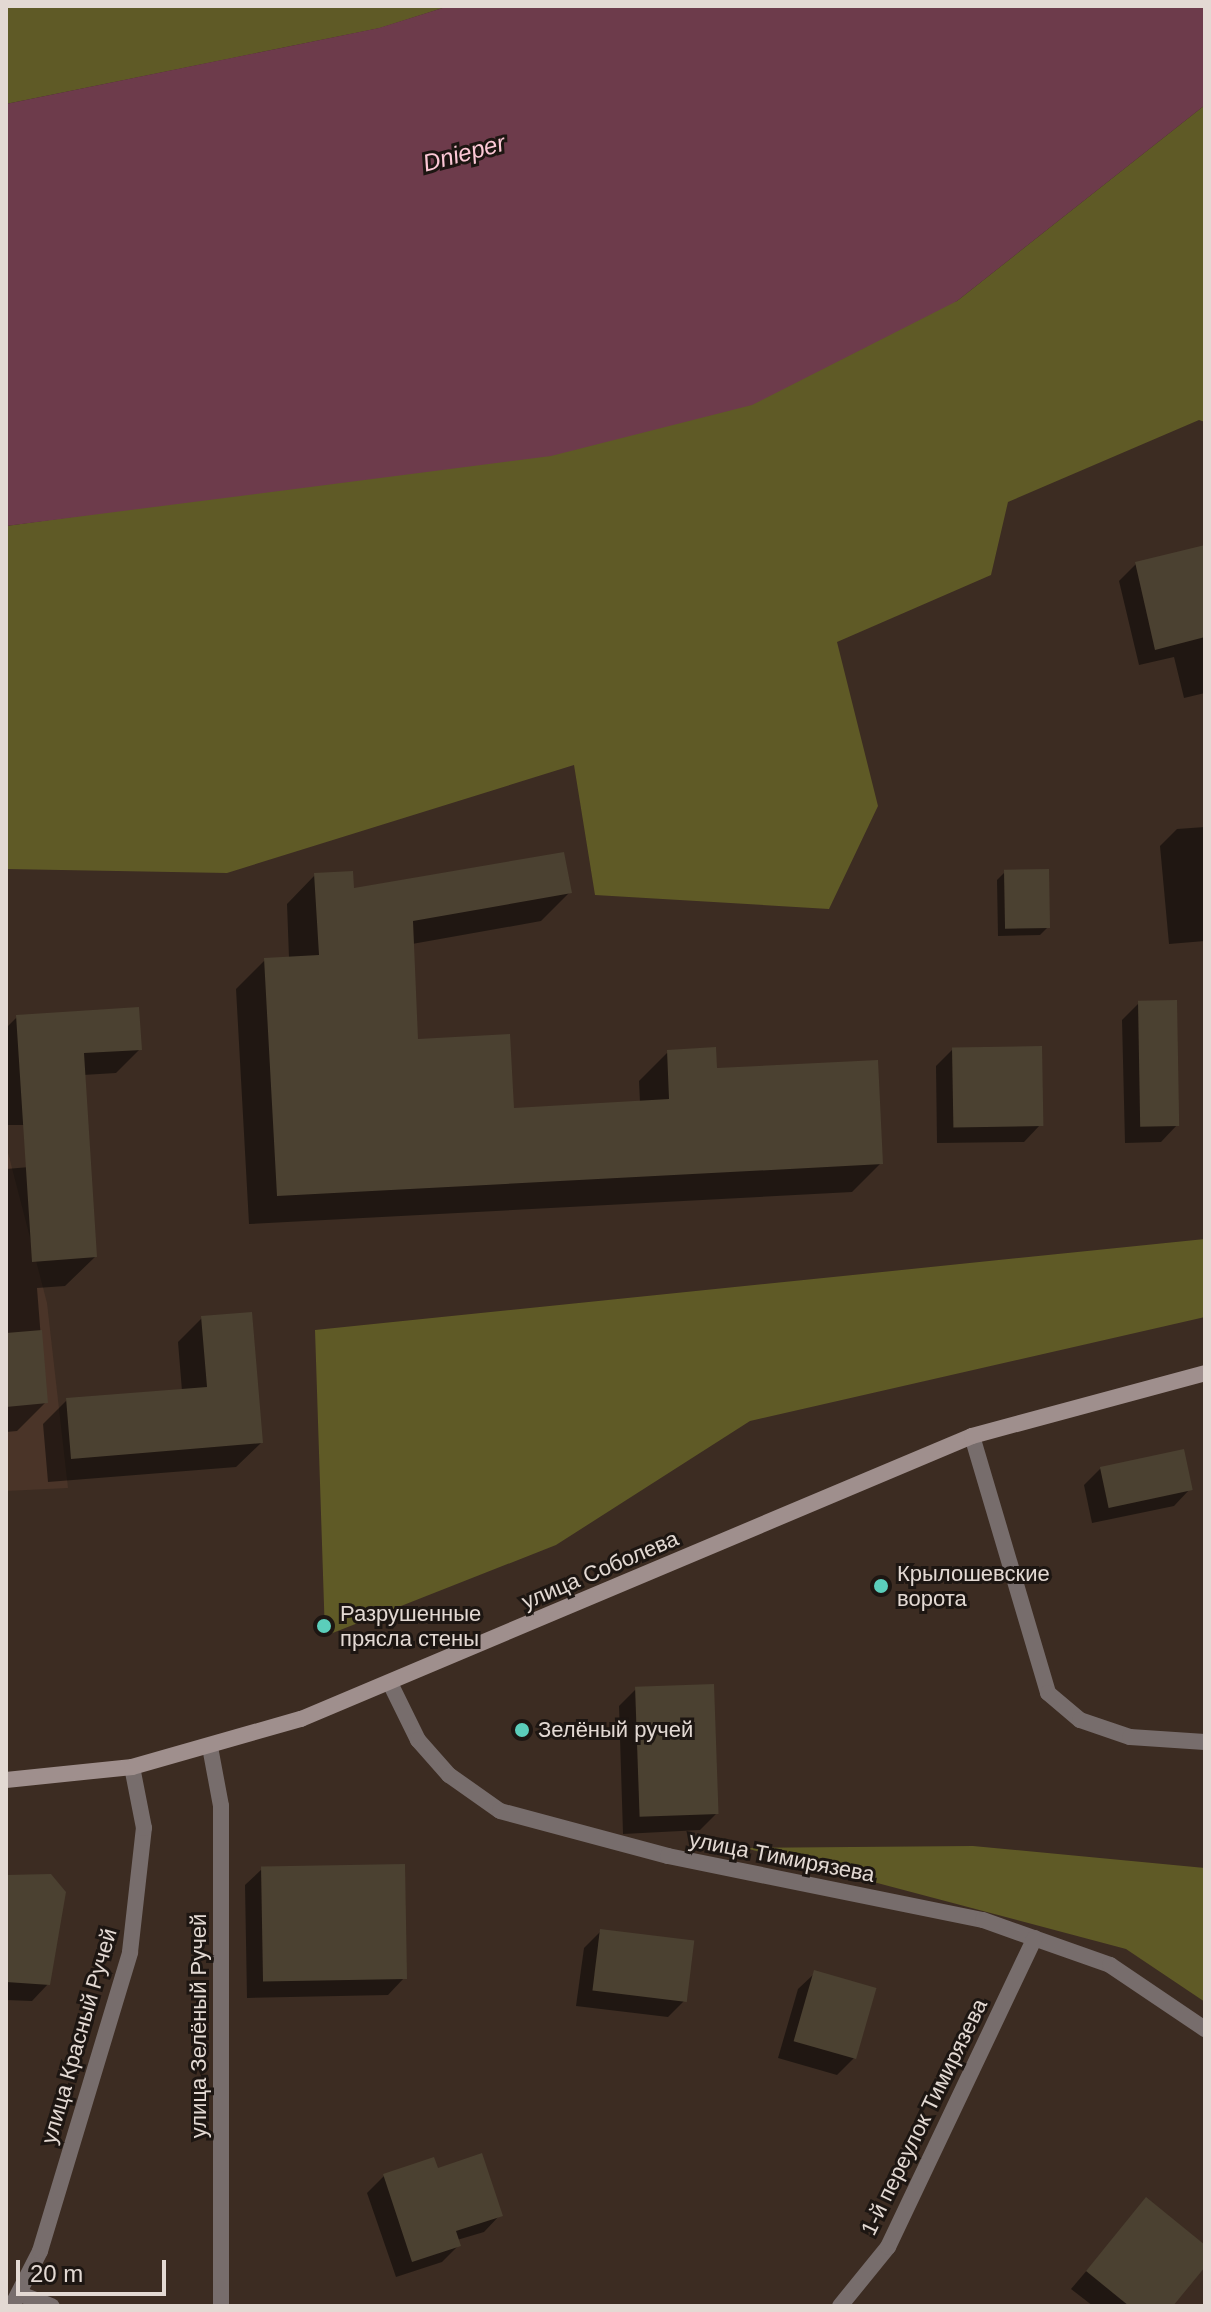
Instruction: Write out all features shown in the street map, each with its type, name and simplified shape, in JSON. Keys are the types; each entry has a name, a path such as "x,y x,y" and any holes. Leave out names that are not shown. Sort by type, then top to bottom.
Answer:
{"main road":[{"name":"улица Соболева","path":"6,1780 132,1767 301,1719 972,1436 1205,1373"}],"street":[{"path":"972,1436 1048,1693 1080,1720 1130,1737 1205,1742"},
{"name":"улица Тимирязева","path":"390,1683 418,1740 449,1775 500,1811 668,1856 983,1920 1110,1965 1205,2029"},
{"name":"улица Зелёный Ручей","path":"210,1747 221,1806 221,2306"},
{"name":"улица Красный Ручей","path":"16,2300 40,2251 130,1952 144,1828 132,1767"},
{"name":"1-й переулок Тимирязева","path":"840,2306 888,2247 1035,1938"},
{"path":"16,2300 52,2306"}],"shaded area":[{"path":"6,6 449,6 380,28 6,104"},
{"path":"1205,105 1205,422 1199,420 1008,502 991,575 837,642 878,806 829,909 595,895 574,765 227,873 6,869 6,526 231,495 957,301"},
{"path":"6,1145 47,1303 68,1488 6,1491"},
{"path":"1205,1239 1205,1317 750,1421 556,1545 325,1636 315,1330"},
{"path":"973,1846 1205,1868 1205,2002 1126,1949 745,1848"}],"water":[{"name":"Dnieper","path":"449,6 1205,6 1205,105 957,301 752,405 551,456 6,526 6,104 379,28"}],"building":[{"path":"1205,545 1205,637 1155,650 1135,562"},
{"path":"564,852 572,893 413,921 418,1039 510,1034 514,1108 669,1099 667,1050 716,1047 717,1068 878,1060 883,1164 277,1196 264,958 319,955 314,873 353,871 354,888"},
{"path":"1049,869 1050,928 1005,929 1004,870"},
{"path":"1177,1000 1179,1126 1140,1127 1138,1001"},
{"path":"139,1007 142,1050 84,1053 97,1257 32,1262 16,1015"},
{"path":"1042,1046 1043,1126 953,1128 952,1048"},
{"path":"252,1312 263,1443 71,1459 66,1398 207,1387 201,1316"},
{"path":"42,1330 48,1403 6,1407 6,1333"},
{"path":"1184,1449 1193,1490 1109,1508 1100,1467"},
{"path":"714,1684 719,1814 640,1817 635,1687"},
{"path":"405,1864 407,1979 263,1981 261,1867"},
{"path":"51,1874 66,1892 50,1985 6,1982 6,1875"},
{"path":"600,1929 694,1941 687,2002 592,1991"},
{"path":"814,1970 876,1988 856,2059 794,2041"},
{"path":"482,2153 503,2216 456,2231 461,2246 412,2262 383,2174 434,2157 438,2168"},
{"path":"1146,2197 1205,2245 1205,2267 1173,2306 1129,2306 1086,2271"}],"place":[{"name":"Крылошевские ворота","path":"881,1586"},
{"name":"Разрушенные прясла стены","path":"324,1626"},
{"name":"Зелёный ручей","path":"522,1730"}]}
